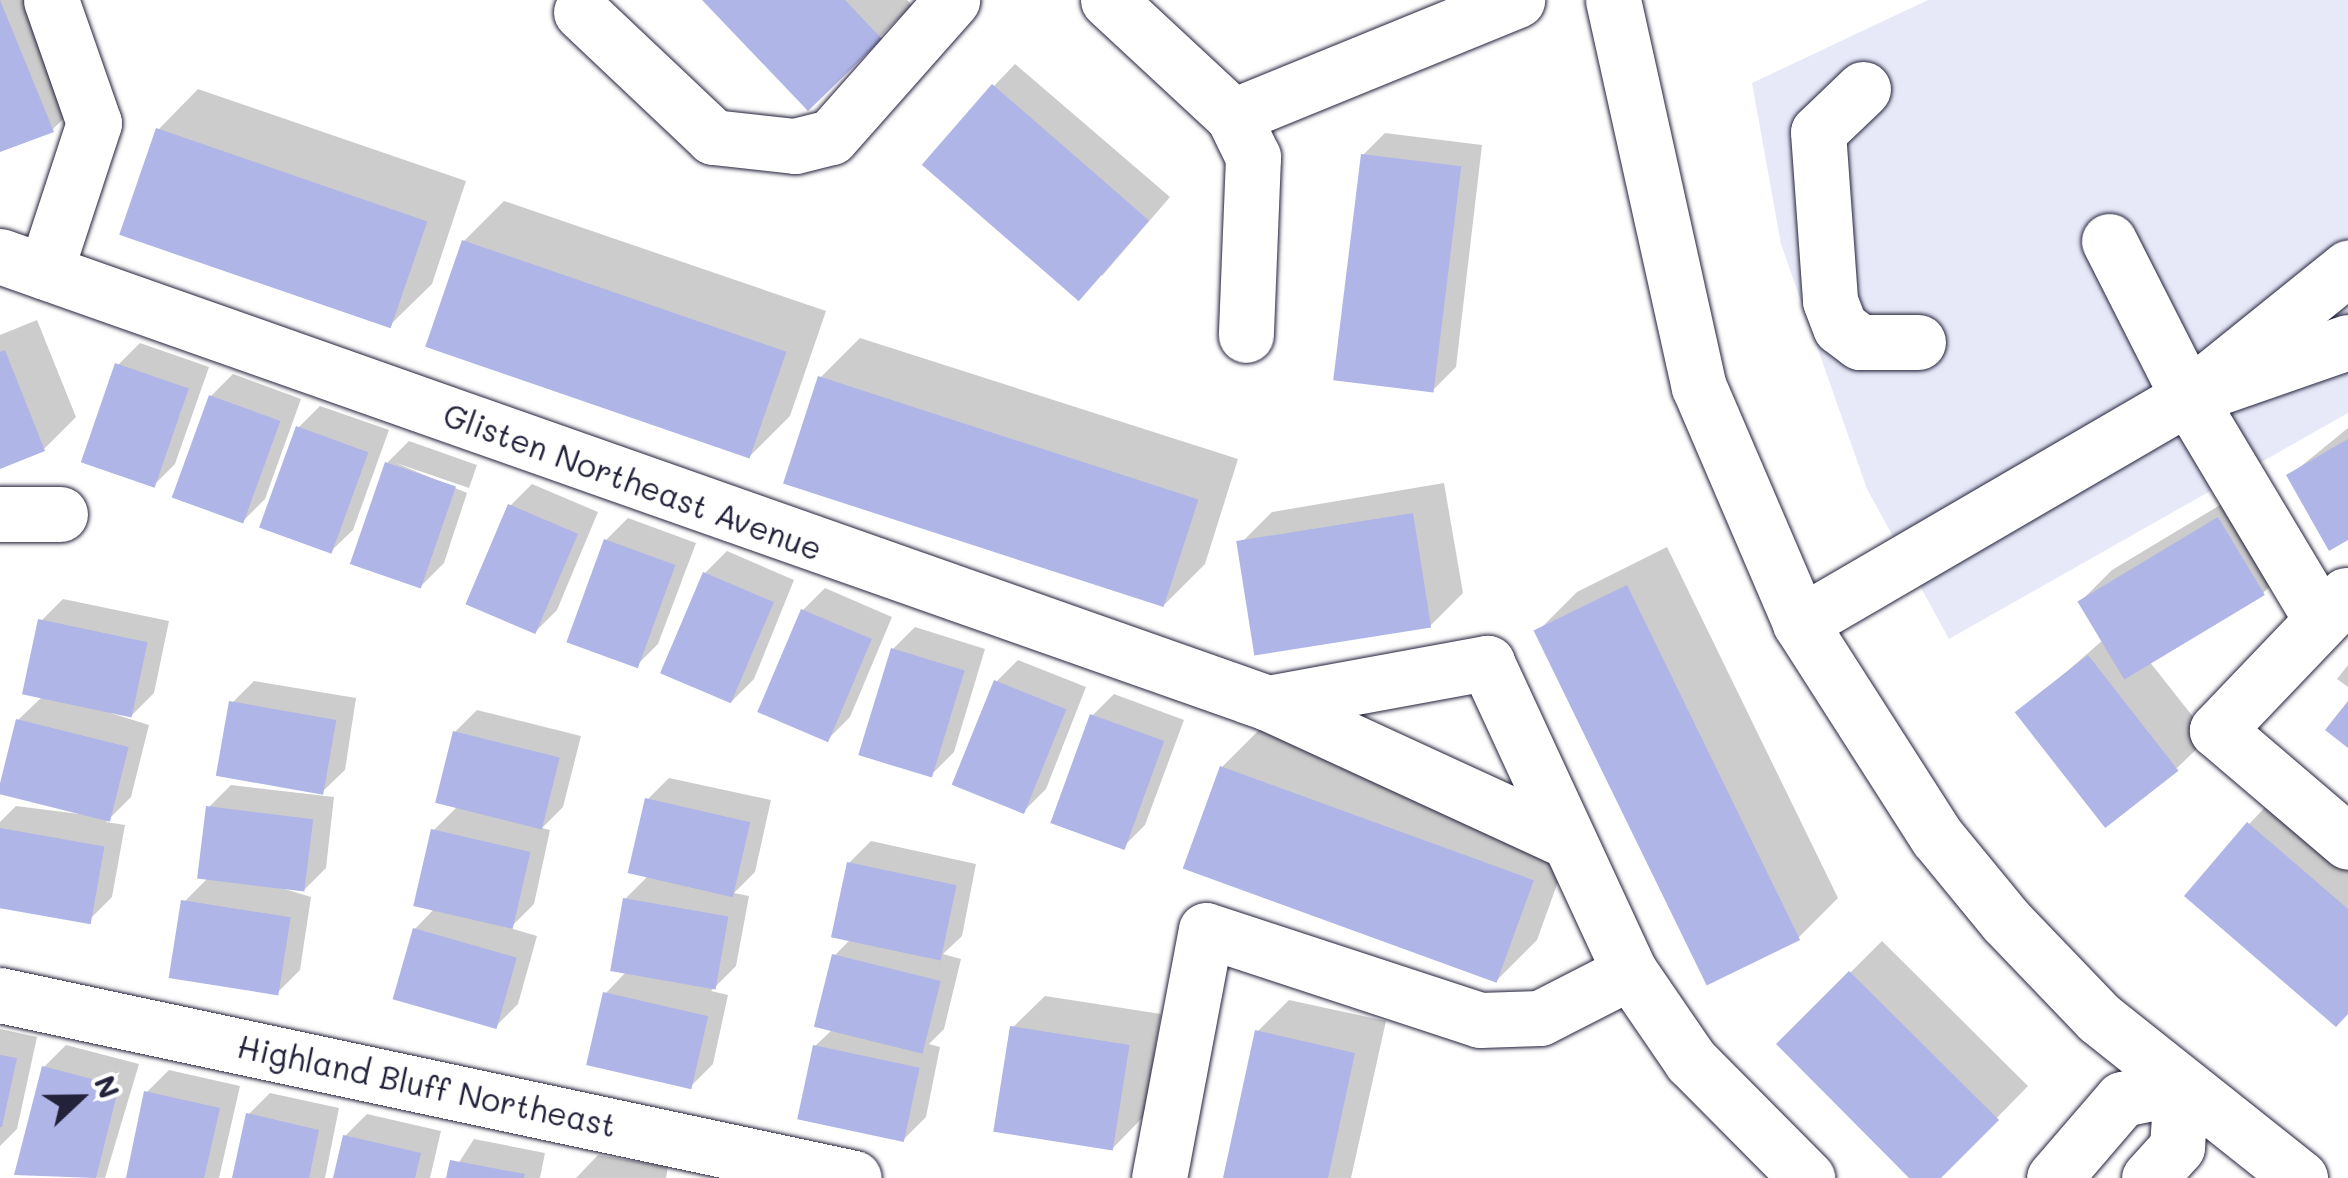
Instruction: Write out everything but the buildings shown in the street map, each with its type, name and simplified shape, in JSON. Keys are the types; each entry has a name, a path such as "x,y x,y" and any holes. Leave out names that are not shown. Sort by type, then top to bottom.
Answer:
{"street":[{"path":"23,264 94,122 52,0"},
{"path":"581,12 713,137 746,148 796,146 830,137 952,0"},
{"path":"1108,0 1233,116 1253,157 1246,335"},
{"path":"1233,116 1517,0"},
{"path":"1613,0 1698,387 1800,623 1938,838 2099,1018 2181,1088 2300,1178"},
{"path":"1863,89 1818,132 1846,229 1840,327 1886,349 1918,342"},
{"path":"2110,241 2188,397 2333,604 2217,730 2348,842"},
{"name":"Glisten Northeast Avenue","path":"23,264 1268,702 1564,839"},
{"path":"1800,623 2188,397 2348,268"},
{"path":"2188,397 2348,342"},
{"path":"0,514 60,514"},
{"name":"Glisten Northeast Avenue","path":"1268,702 1487,663 1564,839 1630,972 1691,1061 1807,1178"},
{"path":"1159,1178 1206,930 1480,1020 1540,1018 1630,972"},
{"name":"Highland Bluff Northeast","path":"0,995 854,1178"},
{"path":"2054,1178 2122,1099 2181,1088"},
{"path":"2149,1178 2177,1146 2181,1088"}],"shaded area":[{"path":"1928,0 2348,0 2348,413 1949,639 1867,489 1781,244 1752,83"}]}
